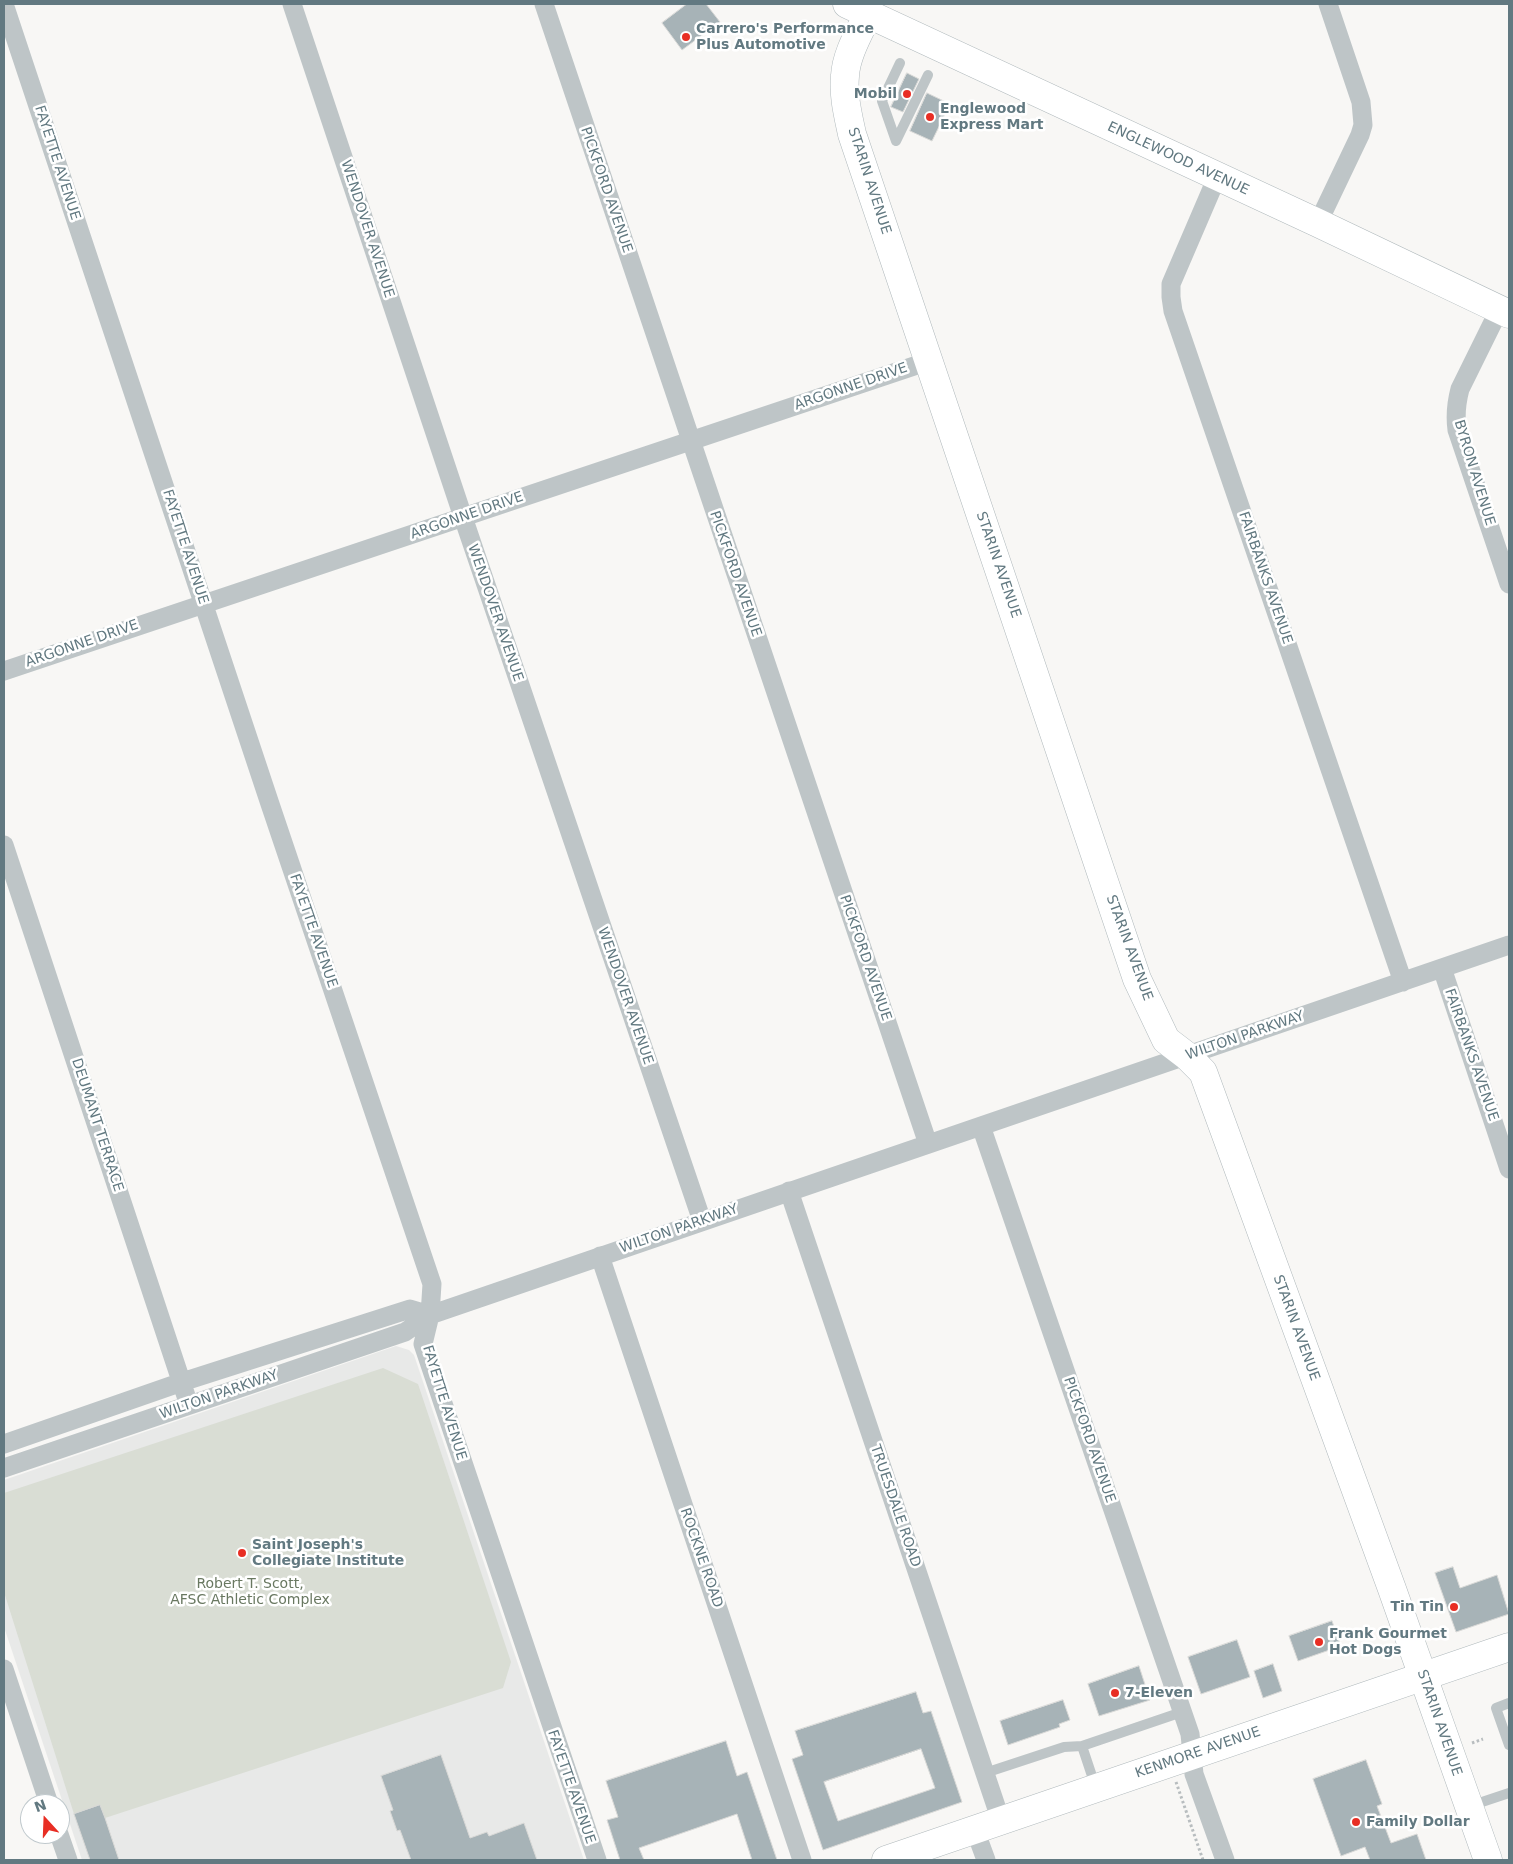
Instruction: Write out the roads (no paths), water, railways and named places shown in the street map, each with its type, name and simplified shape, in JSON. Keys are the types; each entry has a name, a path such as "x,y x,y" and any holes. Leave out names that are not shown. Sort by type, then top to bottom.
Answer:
{"street":[{"name":"FAYETTE AVENUE","path":"4,4 203,604 432,1284 430,1315 423,1344 597,1860"},
{"name":"WENDOVER AVENUE","path":"292,4 463,518 702,1221"},
{"name":"PICKFORD AVENUE","path":"544,4 928,1144"},
{"path":"1318,223 1363,125 1361,102 1328,4"},
{"name":"ENGLEWOOD AVENUE","path":"858,9 1318,223 1504,312"},
{"name":"STARIN AVENUE","path":"858,9 853,46 844,74 845,104 852,134 1137,980 1166,1040 1187,1056 1203,1072 1488,1860"},
{"name":"FAIRBANKS AVENUE","path":"1217,177 1171,284 1170,297 1173,311 1403,982"},
{"name":"BYRON AVENUE","path":"1504,312 1460,389 1456,403 1456,416 1457,430 1509,584"},
{"name":"ARGONNE DRIVE","path":"4,671 929,361"},
{"name":"DEUMANT TERRACE","path":"4,845 189,1405"},
{"name":"WILTON PARKWAY","path":"4,1468 405,1332 430,1315 1509,945"},
{"name":"FAIRBANKS AVENUE","path":"1442,968 1509,1169"},
{"name":"PICKFORD AVENUE","path":"981,1126 1190,1734 1194,1774 1225,1860"},
{"name":"TRUESDALE ROAD","path":"789,1191 1001,1821"},
{"name":"ROCKNE ROAD","path":"600,1256 802,1860"},
{"name":"WILTON PARKWAY","path":"4,1444 182,1382 410,1309 430,1315"},
{"name":"KENMORE AVENUE","path":"886,1860 1509,1646"},
{"path":"4,1669 46,1794"},
{"path":"975,1830 986,1860"},
{"path":"62,1844 68,1860"}],"lane":[{"path":"900,63 882,101 896,141 928,75"},
{"path":"1509,1704 1496,1708 1509,1745"},
{"path":"985,1773 1064,1747 1082,1746 1182,1712"},
{"path":"1082,1746 1096,1788"},
{"path":"1469,1807 1509,1793"}],"place":[{"name":"Carrero's Performance Plus Automotive","path":"686,37"},
{"name":"Mobil","path":"907,94"},
{"name":"Englewood Express Mart","path":"930,117"},
{"name":"Saint Joseph's Collegiate Institute","path":"242,1553"},
{"name":"Tin Tin","path":"1454,1607"},
{"name":"Frank Gourmet Hot Dogs","path":"1319,1642"},
{"name":"7-Eleven","path":"1115,1693"},
{"name":"Family Dollar","path":"1356,1822"}],"park label":[{"name":"Robert T. Scott, AFSC Athletic Complex","path":"250,1592"}]}
